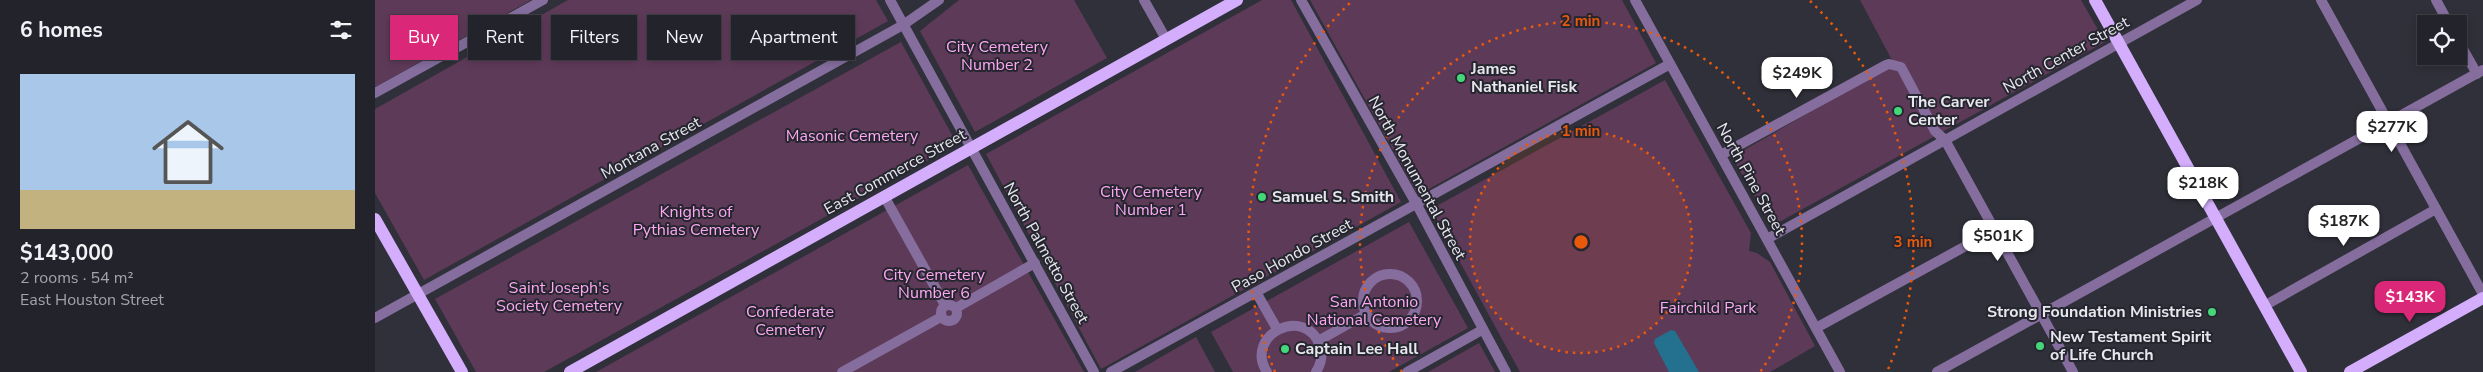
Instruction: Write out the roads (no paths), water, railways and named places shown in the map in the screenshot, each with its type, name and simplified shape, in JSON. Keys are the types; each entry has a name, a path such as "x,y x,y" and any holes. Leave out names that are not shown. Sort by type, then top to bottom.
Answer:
{"main road":[{"name":"East Commerce Street","path":"570,372 1237,0"},
{"path":"2095,0 2301,372"},
{"path":"375,219 462,372"},
{"path":"2350,372 2483,296"}],"street":[{"path":"375,93 543,0"},
{"name":"North Palmetto Street","path":"890,0 1094,372"},
{"name":"Montana Street","path":"375,318 903,25 939,0"},
{"path":"1143,0 1167,40"},
{"name":"North Monumental Street","path":"1301,0 1417,205 1506,372"},
{"name":"North Pine Street","path":"1635,0 1841,372"},
{"name":"North Center Street","path":"1767,239 2197,0"},
{"path":"2321,0 2483,296"},
{"path":"2436,0 2444,15"},
{"path":"1937,372 2480,72 2467,53"},
{"name":"Paso Hondo Street","path":"1111,372 1670,64"},
{"path":"1721,155 1889,64 1901,67 1935,130 1945,140 2073,372"},
{"path":"884,196 945,305"},
{"path":"2264,306 2436,209"},
{"path":"1816,328 1995,230"},
{"path":"956,308 1035,263"},
{"path":"1392,274 1400,276 1413,286 1416,294 1415,311 1404,324 1387,328 1372,321 1366,314 1363,298 1365,290 1376,278 1392,274"},
{"path":"1257,292 1277,329"},
{"path":"945,305 951,305 956,308"},
{"path":"945,305 940,311 941,317 947,321 953,320 956,316 956,308"},
{"path":"1318,341 1366,314"},
{"path":"842,372 941,317"},
{"path":"1267,372 1262,362 1265,340 1277,329 1292,325 1307,329 1318,341 1321,359 1316,372"},
{"path":"1407,372 1483,330"}],"water":[{"path":"1671,330 1675,331 1699,372 1669,372 1654,343 1655,339"}],"place":[{"name":"James Nathaniel Fisk","path":"1461,78"},
{"name":"The Carver Center","path":"1898,111"},
{"name":"Samuel S. Smith","path":"1262,197"},
{"name":"Strong Foundation Ministries","path":"2212,312"},
{"name":"New Testament Spirit of Life Church","path":"2040,346"},
{"name":"Captain Lee Hall","path":"1285,349"}],"park label":[{"name":"City Cemetery Number 2","path":"997,56"},
{"name":"Masonic Cemetery","path":"852,136"},
{"name":"City Cemetery Number 1","path":"1151,201"},
{"name":"Knights of Pythias Cemetery","path":"696,221"},
{"name":"City Cemetery Number 6","path":"934,284"},
{"name":"Saint Joseph's Society Cemetery","path":"559,297"},
{"name":"Fairchild Park","path":"1708,308"},
{"name":"San Antonio National Cemetery","path":"1374,311"},
{"name":"Confederate Cemetery","path":"790,321"}]}
